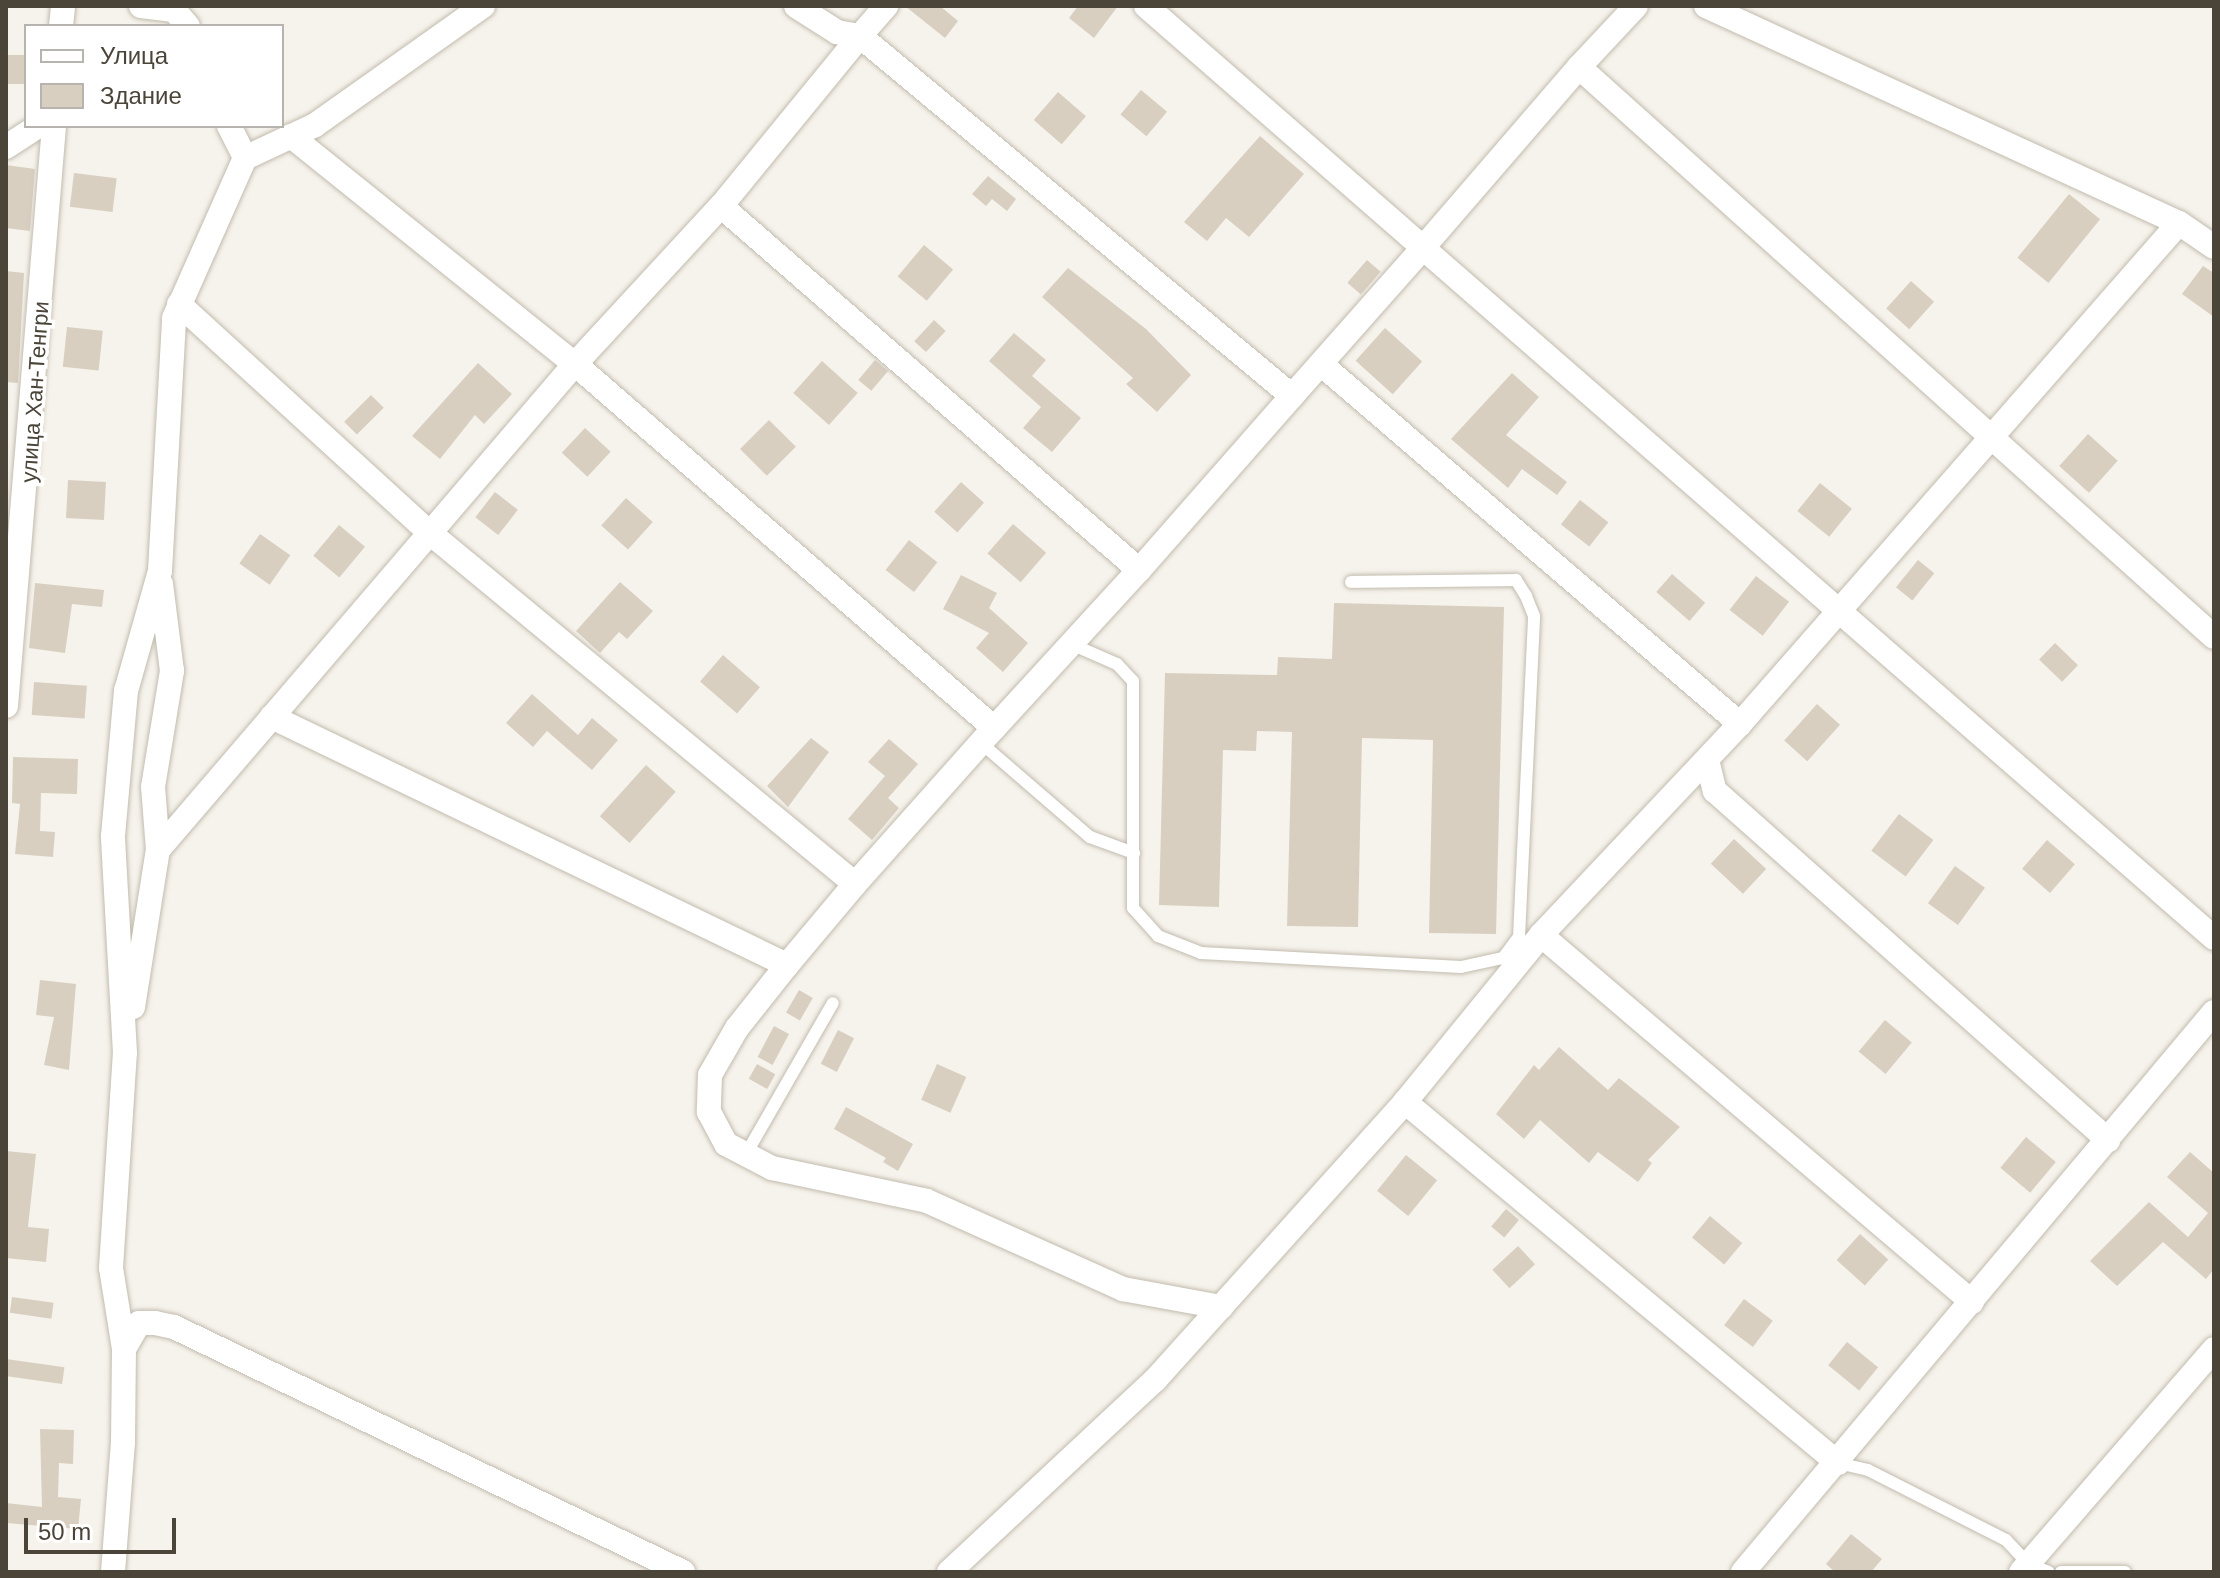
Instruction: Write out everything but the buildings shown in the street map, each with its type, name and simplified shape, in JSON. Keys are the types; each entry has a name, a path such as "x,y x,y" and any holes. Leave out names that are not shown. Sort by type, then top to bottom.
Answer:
{"street":[{"path":"141,6 178,14"},
{"path":"113,1572 123,1443 124,1349 111,1268 125,1053 158,850 153,787 172,671 160,571 174,318 245,158 291,136 483,6"},
{"path":"796,6 837,32 860,36 1292,396"},
{"path":"158,850 575,364 721,206 886,6"},
{"path":"1146,6 2214,938"},
{"path":"1221,1307 1123,1289 927,1201 772,1168 726,1144 709,1112 710,1075 737,1028 855,884 1139,570 1579,67 1636,6"},
{"path":"1706,6 2179,223 2214,247"},
{"path":"1579,67 1989,439 2214,637"},
{"path":"6,147 35,128"},
{"name":"улица Хан-Тенгри","path":"6,706 54,128"},
{"path":"230,128 245,158"},
{"path":"291,136 575,364 988,735"},
{"path":"721,206 1139,570"},
{"path":"949,1572 1155,1380 1405,1102 1541,935 1740,724 1837,609 2179,223"},
{"path":"179,304 430,533 855,884"},
{"path":"1321,364 1740,724"},
{"path":"125,1053 113,836 126,691 160,571"},
{"path":"272,717 787,965"},
{"path":"1707,760 1715,791 2108,1140"},
{"path":"1541,935 1972,1302"},
{"path":"1743,1572 1838,1463 2214,1012"},
{"path":"1405,1102 1838,1463"},
{"path":"124,1349 139,1323 174,1327 683,1572"},
{"path":"2032,1569 2214,1349"}],"lane":[{"path":"1071,644 1117,664 1133,681 1133,908 1158,936 1201,953 1461,967 1503,958 1519,937 1534,616 1526,596 1516,580 1351,582"},
{"path":"988,735 1090,837 1134,853"},
{"path":"746,1154 833,1003"},
{"path":"1838,1463 1868,1470 2006,1540 2032,1569"},
{"path":"2061,1572 2125,1572"}]}
